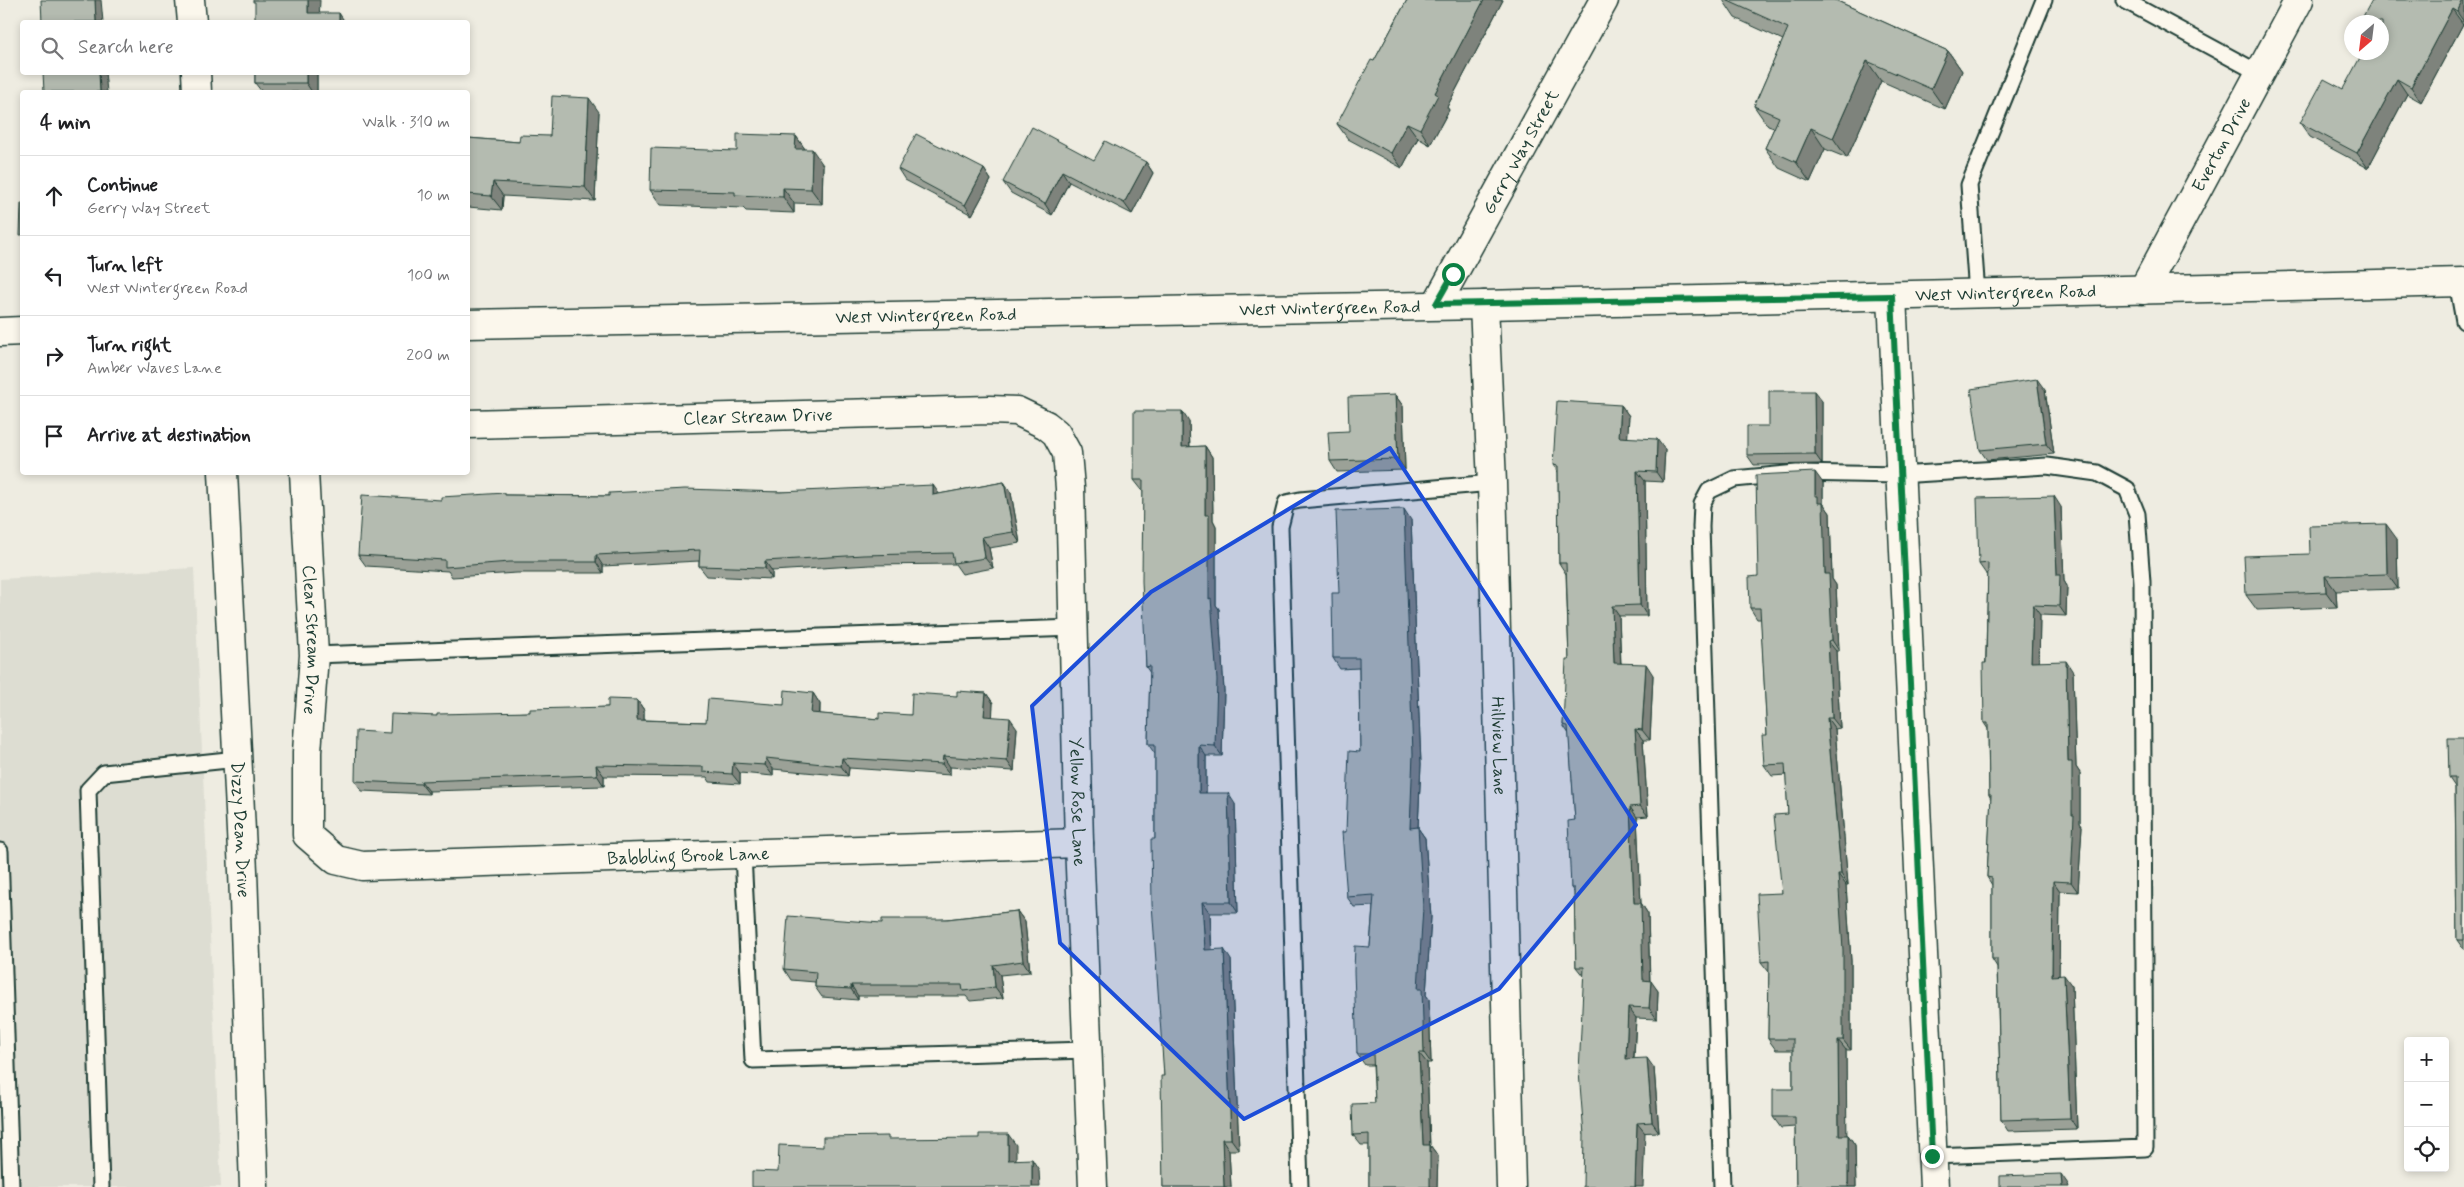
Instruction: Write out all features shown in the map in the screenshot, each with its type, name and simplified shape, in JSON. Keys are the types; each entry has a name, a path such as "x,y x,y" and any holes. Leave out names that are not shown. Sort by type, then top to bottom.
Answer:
{"street":[{"path":"190,0 192,20"},
{"name":"Gerry Way Street","path":"1436,304 1604,0"},
{"name":"Everton Drive","path":"2143,290 2299,0"},
{"path":"196,75 197,90"},
{"name":"West Wintergreen Road","path":"470,324 1199,312 1436,304 1484,305 2460,282"},
{"path":"1892,296 1898,475 1934,1187"},
{"name":"Hillview Lane","path":"1484,305 1492,483 1511,1187"},
{"path":"0,332 20,331"},
{"name":"Clear Stream Drive","path":"470,424 990,410 1017,411 1046,424"},
{"name":"Yellow Rose Lane","path":"1046,424 1056,433 1067,453 1075,628 1078,843 1093,1187"},
{"name":"Dizzy Dean Drive","path":"223,475 237,759 254,1187"},
{"name":"Clear Stream Drive","path":"304,475 314,654 307,752 307,836"},
{"name":"Babbling Brook Lane","path":"307,836 336,860 362,866 1078,843"}],"lane":[{"path":"1977,294 1969,185 2044,0"},
{"path":"2124,0 2259,73"},
{"path":"2460,282 2464,321"},
{"path":"1722,1187 1701,537 1702,504 1709,491 1734,480 1797,473 1898,475 2047,466 2097,473 2127,489 2137,514 2142,582 2145,1148 1932,1156"},
{"path":"1300,1187 1280,528 1286,503 1300,500 1492,483"},
{"path":"314,654 1075,628"},
{"path":"101,1187 88,790 104,773 237,759"},
{"path":"0,851 11,1187"},
{"path":"743,854 753,1060 1088,1050"}],"highlighted area":[{"path":"1390,448 1636,825 1499,989 1244,1119 1060,943 1032,706 1151,592"}],"shaded area":[{"path":"194,568 221,1187 0,1187 0,579"}],"building":[{"path":"41,0 95,0 96,20 42,20"},
{"path":"253,0 308,0 308,13 339,13 339,20 255,20 255,2"},
{"path":"1407,0 1484,0 1435,93 1438,95 1420,129 1407,123 1391,153 1337,124 1371,60 1374,61"},
{"path":"1726,0 1835,0 1948,51 1931,89 1867,61 1833,138 1811,128 1796,162 1765,148 1779,117 1754,106 1788,28"},
{"path":"2372,0 2463,0 2457,12 2452,9 2411,87 2397,79 2357,153 2300,123 2324,79 2343,89 2359,60 2389,60 2389,15 2364,15"},
{"path":"43,75 99,75 100,90 44,90"},
{"path":"255,75 306,75 306,83 255,83"},
{"path":"552,96 589,98 585,187 493,182 491,196 470,194 470,138 519,142 520,135 550,136"},
{"path":"1032,127 1094,160 1105,141 1146,162 1124,203 1062,171 1045,204 1003,182"},
{"path":"737,134 796,136 795,149 812,149 811,189 783,188 783,197 735,195 735,192 650,190 651,148 737,151"},
{"path":"916,134 984,169 965,205 898,169"},
{"path":"2037,379 2046,444 1980,450 1971,389"},
{"path":"1769,391 1814,391 1815,454 1747,455 1747,426 1769,426"},
{"path":"1395,395 1398,459 1330,461 1328,432 1349,431 1348,397"},
{"path":"1557,401 1621,405 1619,437 1657,439 1656,472 1637,471 1640,605 1612,606 1614,663 1646,664 1642,730 1635,729 1640,806 1630,807 1634,903 1641,903 1643,980 1651,981 1649,1008 1628,1007 1626,1059 1647,1058 1652,1122 1637,1123 1635,1187 1583,1187 1584,1135 1579,1072 1584,967 1576,967 1574,888 1571,888 1568,821 1575,820 1568,726 1563,725 1566,660 1569,660 1566,563 1559,563 1558,466 1553,465"},
{"path":"1134,411 1182,411 1182,447 1205,446 1205,515 1209,515 1209,599 1211,598 1217,680 1215,746 1199,745 1199,793 1228,793 1231,902 1202,902 1205,950 1224,949 1231,1139 1222,1139 1224,1187 1163,1187 1161,1076 1164,1076 1152,904 1151,839 1155,839 1155,744 1148,744 1150,666 1146,667 1142,581 1143,480 1134,480"},
{"path":"1815,472 1815,496 1818,496 1818,503 1823,503 1825,574 1829,574 1832,640 1828,641 1832,718 1827,718 1841,874 1838,874 1843,950 1843,1040 1838,1040 1839,1135 1848,1135 1848,1187 1796,1187 1795,1117 1773,1117 1773,1089 1793,1089 1793,1039 1768,1039 1769,961 1761,962 1757,894 1782,893 1774,815 1788,814 1785,764 1764,765 1762,735 1767,735 1760,608 1750,608 1749,577 1758,576 1756,475"},
{"path":"1004,482 1013,532 982,537 985,558 954,563 952,553 863,555 765,561 765,568 699,566 700,550 596,555 596,562 510,562 445,567 445,560 358,555 362,495 441,500 441,497 505,493 505,495 609,496 609,493 685,489 780,492 933,485 933,495"},
{"path":"2054,496 2057,575 2060,575 2059,606 2033,605 2031,662 2066,661 2068,762 2072,762 2072,815 2074,815 2071,882 2053,881 2052,976 2064,975 2070,1118 2001,1120 1997,959 1992,959 1992,878 1987,877 1991,795 1989,795 1988,723 1984,723 1983,663 1986,663 1988,563 1979,564 1977,498"},
{"path":"1404,509 1413,754 1410,828 1418,827 1423,907 1418,989 1422,989 1424,1053 1419,1053 1423,1145 1430,1145 1430,1187 1369,1187 1369,1134 1353,1135 1352,1104 1375,1103 1373,1054 1357,1054 1354,971 1355,946 1370,947 1374,895 1347,897 1342,832 1346,832 1349,751 1360,752 1359,658 1333,658 1332,593 1339,593 1336,511"},
{"path":"2386,524 2387,574 2325,576 2326,592 2246,595 2244,556 2310,554 2309,526"},
{"path":"785,690 813,693 811,713 879,719 879,713 911,715 912,693 957,696 957,691 986,693 984,716 1010,718 1007,761 943,756 942,764 842,758 841,766 766,758 765,765 733,763 732,774 703,772 703,767 596,765 597,775 421,781 421,784 355,781 356,731 390,733 391,714 437,716 437,714 530,712 530,709 608,707 608,699 637,700 637,720 706,722 708,699 784,705"},
{"path":"2448,738 2464,738 2464,940 2457,940 2455,778 2449,778"},
{"path":"1017,911 1023,961 993,965 995,987 963,991 962,985 851,985 851,989 815,987 816,972 784,969 788,916 882,923 882,919 947,919"},
{"path":"979,1134 1008,1134 1008,1160 1032,1159 1032,1187 752,1187 752,1171 778,1172 779,1145 823,1147 823,1137 888,1136 888,1139 979,1138"},
{"path":"2061,1174 2062,1187 2000,1187 2000,1176"}],"route":[{"path":"1453,274 1436,304 1484,305 1892,296 1898,475 1932,1156"}]}
